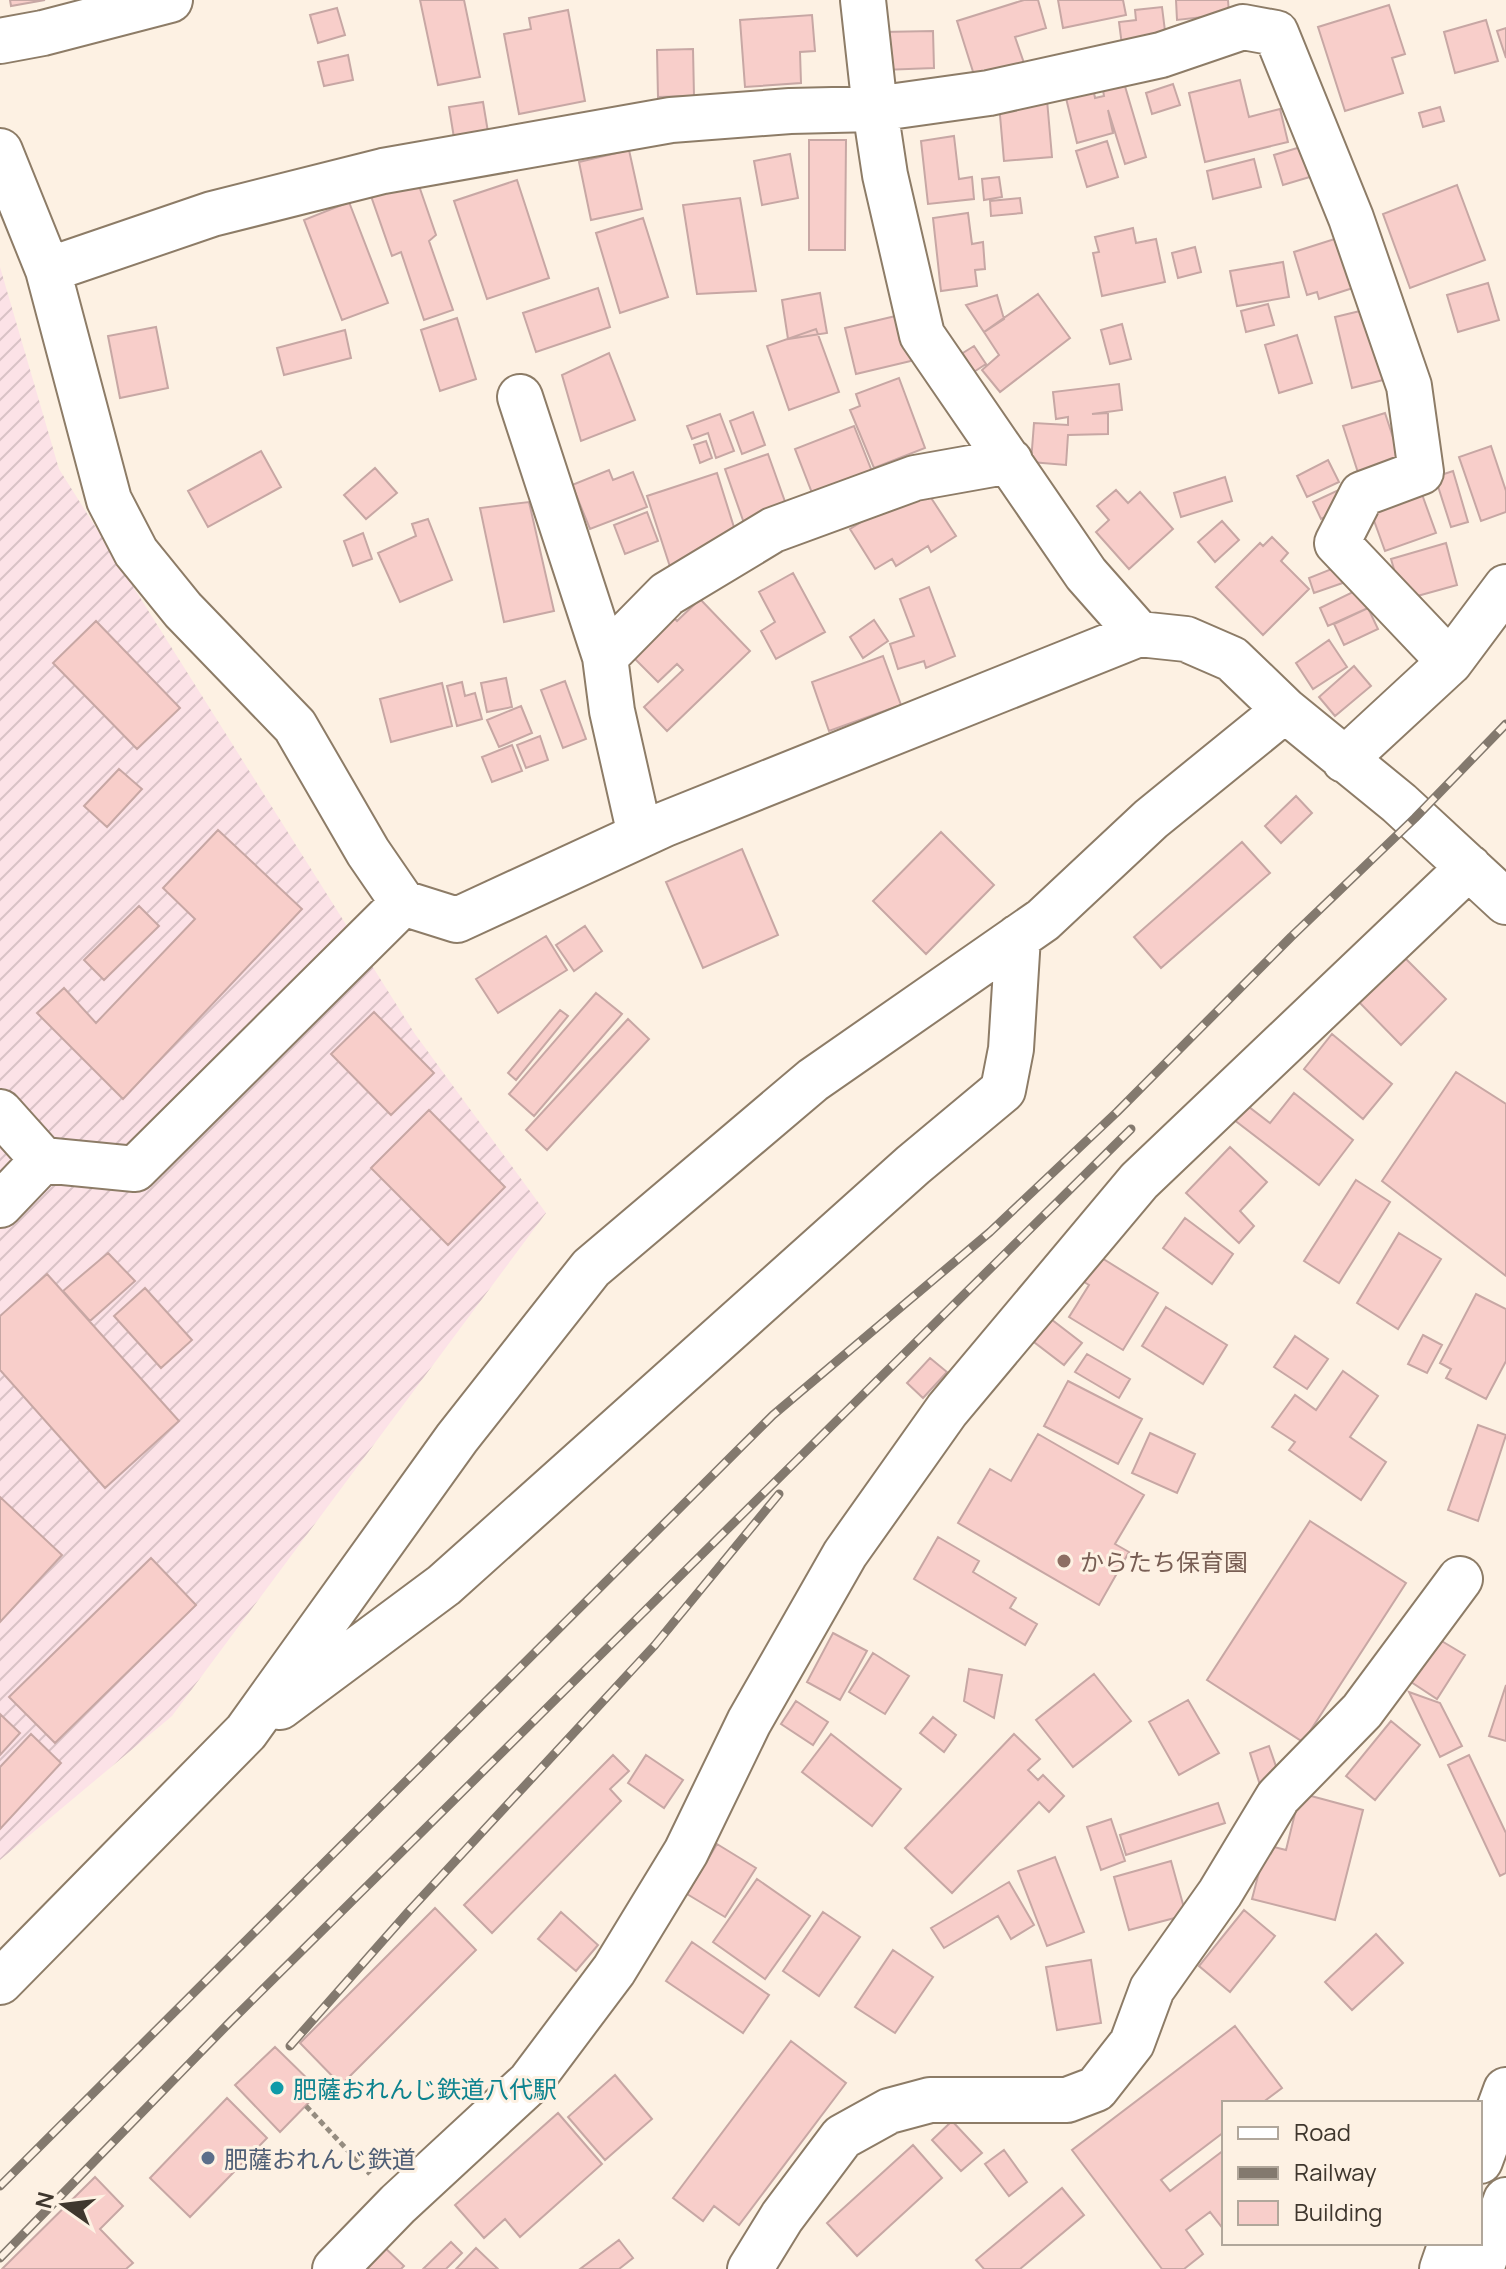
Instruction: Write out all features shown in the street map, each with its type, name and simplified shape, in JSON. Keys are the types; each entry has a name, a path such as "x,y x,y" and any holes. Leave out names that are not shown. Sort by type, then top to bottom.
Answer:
{"main road":[{"path":"0,41 43,33 167,0"},
{"path":"863,0 885,175 922,335 1086,574 1139,634"},
{"path":"48,270 212,214 383,171 671,120 790,111 875,109 989,93 1161,55 1277,16 1409,386 1421,472 1362,494 1337,543 1450,662"},
{"path":"0,151 48,270 109,500 136,552 183,610 295,726 368,852 403,903 457,920 640,835 1139,634 1186,639 1232,659 1285,710 1393,797 1506,902"},
{"path":"520,397 605,657 612,711 640,835"},
{"path":"605,657 667,594 773,530 915,478 1010,461"},
{"path":"1344,760 1450,662 1506,587"},
{"path":"246,1732 457,1438 591,1268 813,1080 1043,920 1151,819 1285,710"},
{"path":"335,2269 398,2204 530,2082 614,1970 686,1852 749,1722 845,1554 947,1410 1139,1181 1469,867"},
{"path":"0,1112 43,1160 135,1169 403,903"},
{"path":"0,1982 246,1732 444,1585 913,1165 1003,1090 1011,1049 1018,937"},
{"path":"0,1205 43,1160"},
{"path":"750,2269 782,2217 842,2137 889,2111 930,2100 1067,2100 1096,2089 1132,2043 1152,1989 1220,1893 1278,1797 1362,1711 1460,1579"},
{"path":"1482,2156 1506,2090"},
{"path":"1481,2269 1506,2200"},
{"path":"1442,2269 1450,2245"}],"path":[{"path":"306,2106 398,2204"}],"shaded area":[{"path":"0,267 59,469 415,1034 546,1213 172,1716 0,1860"}],"building":[{"path":"10,0 45,0 11,6"},
{"path":"420,0 464,0 480,77 438,85"},
{"path":"1024,0 1038,0 1046,28 1015,37 1024,63 975,78 957,21"},
{"path":"1058,0 1123,0 1126,15 1063,28"},
{"path":"1176,0 1228,0 1229,14 1177,20"},
{"path":"1389,5 1405,54 1392,58 1403,93 1345,111 1318,27"},
{"path":"1162,7 1167,47 1123,53 1119,22 1136,20 1135,10"},
{"path":"337,8 345,35 318,43 310,15"},
{"path":"568,10 585,101 519,114 504,34 531,29 529,18"},
{"path":"812,15 815,51 800,52 801,83 745,87 740,20"},
{"path":"1486,20 1498,61 1455,73 1444,32"},
{"path":"1506,28 1506,58 1497,31"},
{"path":"933,31 934,68 883,70 882,32"},
{"path":"693,49 694,96 658,97 657,50"},
{"path":"348,55 353,80 324,86 318,62"},
{"path":"1240,80 1249,117 1280,109 1288,142 1205,162 1189,93"},
{"path":"1092,83 1095,98 1104,96 1103,90 1124,83 1146,157 1125,164 1108,110 1113,133 1077,143 1064,90"},
{"path":"1173,84 1180,105 1152,114 1146,93"},
{"path":"1047,100 1052,157 1004,161 999,104"},
{"path":"483,102 489,138 455,144 449,107"},
{"path":"1440,107 1444,121 1423,127 1419,113"},
{"path":"954,136 959,179 972,177 974,199 928,204 921,141"},
{"path":"809,140 846,140 845,250 809,250"},
{"path":"1107,141 1118,177 1087,187 1076,151"},
{"path":"1314,143 1323,173 1283,185 1274,155"},
{"path":"629,150 642,209 591,220 579,162"},
{"path":"790,154 798,198 762,205 754,161"},
{"path":"1254,159 1261,187 1213,199 1207,171"},
{"path":"999,177 1002,197 984,200 982,179"},
{"path":"417,180 436,235 429,241 453,310 424,320 401,252 392,256 371,196"},
{"path":"517,180 549,278 487,299 454,201"},
{"path":"1457,185 1485,260 1410,288 1383,214"},
{"path":"740,198 756,291 697,294 683,205"},
{"path":"1020,198 1022,213 991,216 990,201"},
{"path":"349,202 388,303 342,320 304,220"},
{"path":"968,213 972,244 983,242 985,269 975,270 977,286 941,291 933,218"},
{"path":"643,218 668,297 620,313 596,233"},
{"path":"1133,228 1136,243 1156,239 1165,282 1102,296 1093,253 1099,252 1095,237"},
{"path":"1344,236 1359,286 1319,299 1317,292 1307,295 1294,252"},
{"path":"1195,247 1201,272 1178,278 1172,253"},
{"path":"1283,262 1289,297 1237,306 1230,271"},
{"path":"1488,283 1499,320 1458,332 1447,295"},
{"path":"598,288 610,327 536,352 523,313"},
{"path":"820,293 827,333 788,339 782,300"},
{"path":"1038,294 1070,338 1000,392 982,370 999,355 984,332"},
{"path":"997,295 1004,319 984,332 966,305"},
{"path":"1268,304 1274,325 1246,332 1241,311"},
{"path":"1381,306 1414,372 1352,388 1335,317"},
{"path":"904,314 915,360 856,374 845,328"},
{"path":"457,318 476,379 440,391 421,330"},
{"path":"1122,324 1131,359 1110,364 1101,330"},
{"path":"156,327 168,388 120,398 108,336"},
{"path":"816,329 839,392 789,410 767,346"},
{"path":"345,330 351,358 284,375 277,348"},
{"path":"1297,335 1312,383 1279,393 1265,345"},
{"path":"974,346 986,364 963,379 950,361"},
{"path":"609,353 635,420 581,441 562,375"},
{"path":"899,378 925,448 874,468 850,410 860,406 856,394"},
{"path":"1119,384 1122,410 1092,414 1108,413 1108,434 1068,435 1066,465 1031,462 1034,423 1068,425 1068,417 1056,419 1053,392"},
{"path":"753,412 765,445 742,454 730,421"},
{"path":"1385,413 1403,468 1361,482 1343,426"},
{"path":"720,414 734,451 716,458 708,433 692,439 687,426"},
{"path":"854,426 873,474 814,498 795,449"},
{"path":"706,441 712,458 700,463 694,445"},
{"path":"1491,446 1506,491 1506,512 1481,521 1459,457"},
{"path":"261,451 281,487 208,527 188,491"},
{"path":"768,454 788,510 745,526 725,469"},
{"path":"1328,460 1339,482 1307,497 1297,476"},
{"path":"375,468 397,493 366,519 344,495"},
{"path":"609,470 613,480 633,472 647,507 590,529 572,485"},
{"path":"1453,471 1468,522 1451,527 1435,477"},
{"path":"717,473 743,556 674,579 647,496"},
{"path":"1225,477 1232,501 1181,517 1174,493"},
{"path":"922,484 956,536 931,552 928,546 896,566 892,559 875,569 850,529"},
{"path":"1419,486 1436,533 1385,551 1368,504"},
{"path":"1345,487 1353,504 1321,519 1313,502"},
{"path":"1116,490 1128,503 1140,492 1173,529 1129,569 1096,532 1109,520 1097,506"},
{"path":"529,502 554,611 504,622 480,508"},
{"path":"647,512 658,541 625,554 614,525"},
{"path":"428,519 452,580 400,602 378,553 416,536 412,524"},
{"path":"1222,521 1239,540 1215,562 1198,542"},
{"path":"363,533 372,559 353,566 344,541"},
{"path":"1272,537 1288,553 1281,561 1309,589 1263,635 1216,587 1260,543 1263,546"},
{"path":"1446,543 1457,585 1403,600 1391,559"},
{"path":"1349,562 1354,579 1314,593 1309,578"},
{"path":"793,573 825,632 776,659 761,631 775,622 759,592"},
{"path":"929,587 955,656 926,668 924,661 898,669 890,644 914,636 900,599"},
{"path":"1359,589 1368,608 1328,626 1320,608"},
{"path":"700,599 750,651 667,731 644,707 683,670 677,664 658,682 630,654 665,609 677,621"},
{"path":"1368,608 1378,629 1344,645 1334,624"},
{"path":"874,620 888,641 863,658 850,637"},
{"path":"96,621 180,708 137,749 53,663"},
{"path":"1329,640 1347,667 1313,689 1296,663"},
{"path":"883,656 901,705 829,731 812,682"},
{"path":"1354,666 1371,686 1335,716 1319,697"},
{"path":"506,678 512,707 487,712 481,683"},
{"path":"565,681 586,739 563,748 541,690"},
{"path":"462,682 465,696 475,693 482,719 457,726 447,686"},
{"path":"442,683 452,726 391,742 380,699"},
{"path":"521,706 532,733 499,747 487,720"},
{"path":"540,736 548,760 526,768 517,745"},
{"path":"512,745 522,771 492,782 482,757"},
{"path":"119,769 142,789 107,827 84,806"},
{"path":"1296,796 1312,813 1281,843 1265,826"},
{"path":"218,830 302,909 123,1099 37,1013 64,988 96,1023 195,919 163,888"},
{"path":"941,832 994,885 926,954 873,901"},
{"path":"1242,842 1270,873 1161,968 1134,937"},
{"path":"742,849 778,935 703,968 666,882"},
{"path":"139,906 159,926 104,980 84,960"},
{"path":"585,926 602,951 574,971 556,945"},
{"path":"546,936 567,970 498,1013 476,979"},
{"path":"1402,955 1446,999 1401,1045 1357,1000"},
{"path":"596,993 622,1014 534,1116 509,1094"},
{"path":"560,1010 568,1016 516,1080 508,1073"},
{"path":"374,1012 434,1073 391,1115 331,1054"},
{"path":"628,1019 649,1039 547,1150 526,1130"},
{"path":"1332,1034 1392,1084 1363,1119 1304,1069"},
{"path":"1456,1072 1506,1104 1506,1276 1382,1181"},
{"path":"1294,1093 1353,1140 1319,1185 1233,1119 1245,1104 1270,1123"},
{"path":"429,1110 505,1187 448,1245 371,1168"},
{"path":"1230,1147 1267,1182 1240,1211 1254,1226 1239,1243 1186,1193"},
{"path":"1356,1180 1390,1202 1339,1283 1304,1261"},
{"path":"1185,1218 1233,1254 1212,1284 1163,1248"},
{"path":"1399,1233 1441,1259 1398,1329 1357,1303"},
{"path":"108,1253 135,1281 90,1321 63,1291"},
{"path":"1097,1255 1158,1293 1123,1350 1069,1317 1089,1285 1081,1280"},
{"path":"47,1274 179,1421 105,1488 0,1370 0,1316"},
{"path":"145,1288 192,1340 161,1368 114,1316"},
{"path":"1476,1294 1506,1309 1506,1361 1486,1399 1446,1378 1451,1369 1440,1363"},
{"path":"1166,1307 1227,1345 1203,1384 1142,1346"},
{"path":"1047,1316 1082,1343 1064,1365 1030,1339"},
{"path":"1423,1335 1442,1345 1427,1373 1408,1364"},
{"path":"1295,1336 1328,1359 1307,1389 1274,1367"},
{"path":"1087,1354 1130,1379 1119,1398 1075,1372"},
{"path":"930,1358 947,1372 923,1398 907,1383"},
{"path":"1343,1371 1378,1396 1350,1437 1386,1462 1361,1500 1289,1450 1295,1442 1272,1427 1295,1395 1316,1410"},
{"path":"1068,1381 1142,1419 1118,1464 1044,1426"},
{"path":"1478,1425 1506,1435 1478,1521 1448,1510"},
{"path":"1150,1433 1195,1454 1177,1493 1132,1473"},
{"path":"1038,1434 1144,1495 1115,1544 1129,1552 1099,1605 958,1523 990,1469 1011,1481"},
{"path":"0,1497 62,1555 0,1622"},
{"path":"1310,1521 1406,1583 1303,1742 1207,1680"},
{"path":"938,1537 979,1561 973,1572 1016,1598 1010,1608 1037,1624 1025,1645 914,1579"},
{"path":"151,1558 196,1605 55,1743 9,1697"},
{"path":"833,1633 867,1651 840,1700 807,1682"},
{"path":"1435,1637 1465,1655 1437,1699 1408,1680"},
{"path":"873,1653 909,1676 885,1714 849,1692"},
{"path":"969,1669 1002,1675 994,1718 964,1701"},
{"path":"1094,1674 1131,1721 1073,1767 1036,1720"},
{"path":"1506,1685 1506,1741 1489,1736"},
{"path":"1409,1692 1440,1703 1462,1746 1440,1757"},
{"path":"1188,1700 1219,1753 1179,1775 1149,1722"},
{"path":"796,1701 828,1722 813,1745 781,1724"},
{"path":"0,1714 20,1733 0,1755"},
{"path":"933,1717 956,1735 944,1752 920,1733"},
{"path":"1391,1721 1420,1745 1375,1800 1346,1776"},
{"path":"31,1734 61,1763 0,1829 0,1767"},
{"path":"831,1734 901,1789 872,1826 802,1772"},
{"path":"1014,1734 1040,1759 1028,1770 1038,1780 1043,1775 1064,1796 1049,1812 1039,1802 952,1893 905,1848"},
{"path":"1269,1746 1280,1778 1260,1785 1250,1753"},
{"path":"613,1755 629,1771 610,1789 621,1801 492,1933 464,1905"},
{"path":"646,1755 683,1780 664,1808 628,1783"},
{"path":"1469,1755 1506,1833 1506,1873 1500,1876 1448,1765"},
{"path":"1300,1793 1363,1810 1335,1920 1252,1899 1266,1845 1286,1850"},
{"path":"1218,1803 1225,1823 1126,1855 1120,1835"},
{"path":"1111,1819 1125,1861 1101,1870 1087,1827"},
{"path":"717,1844 756,1868 725,1917 687,1894"},
{"path":"1055,1857 1084,1932 1047,1946 1018,1871"},
{"path":"1171,1861 1186,1915 1129,1930 1114,1877"},
{"path":"757,1879 810,1916 765,1979 713,1942"},
{"path":"1009,1882 1034,1925 1011,1939 998,1916 944,1948 931,1928"},
{"path":"435,1908 476,1950 341,2085 300,2043"},
{"path":"1244,1910 1275,1936 1230,1992 1199,1966"},
{"path":"561,1912 598,1945 576,1971 538,1939"},
{"path":"823,1912 860,1937 819,1996 783,1971"},
{"path":"1376,1934 1403,1963 1352,2010 1325,1982"},
{"path":"692,1942 769,1995 743,2033 666,1981"},
{"path":"893,1950 933,1977 895,2033 855,2007"},
{"path":"1091,1960 1101,2023 1057,2030 1046,1967"},
{"path":"1235,2026 1282,2088 1265,2101 1222,2101 1222,2134 1161,2180 1170,2191 1222,2152 1222,2227 1210,2212 1186,2230 1203,2254 1184,2269 1162,2269 1072,2150"},
{"path":"791,2041 846,2083 739,2225 714,2206 703,2221 673,2198"},
{"name":"肥薩おれんじ鉄道八代駅","path":"275,2047 320,2091 280,2132 235,2085"},
{"path":"615,2075 652,2119 605,2160 568,2117"},
{"name":"肥薩おれんじ鉄道","path":"227,2098 267,2138 190,2217 150,2178"},
{"path":"558,2113 602,2164 520,2237 505,2219 484,2238 455,2205"},
{"path":"952,2121 982,2153 961,2171 932,2140"},
{"path":"913,2145 942,2178 857,2256 827,2223"},
{"path":"1004,2150 1027,2182 1009,2196 985,2164"},
{"path":"95,2177 123,2206 100,2229 133,2263 126,2269 2,2269"},
{"path":"1062,2188 1084,2215 1020,2269 984,2269 976,2260"},
{"path":"619,2240 633,2258 619,2269 580,2269"},
{"path":"451,2242 462,2253 446,2269 423,2269"},
{"path":"380,2243 404,2266 401,2269 354,2269"},
{"path":"476,2248 498,2269 456,2269"}],"railway":[{"path":"0,2186 773,1415 990,1232 1117,1112 1506,724"},
{"path":"0,2258 231,2021 1131,1129"},
{"path":"290,2046 409,1911 655,1645 779,1494"}],"place":[{"name":"からたち保育園","path":"1064,1561"},
{"name":"肥薩おれんじ鉄道八代駅","path":"277,2088"},
{"name":"肥薩おれんじ鉄道","path":"208,2158"}]}
